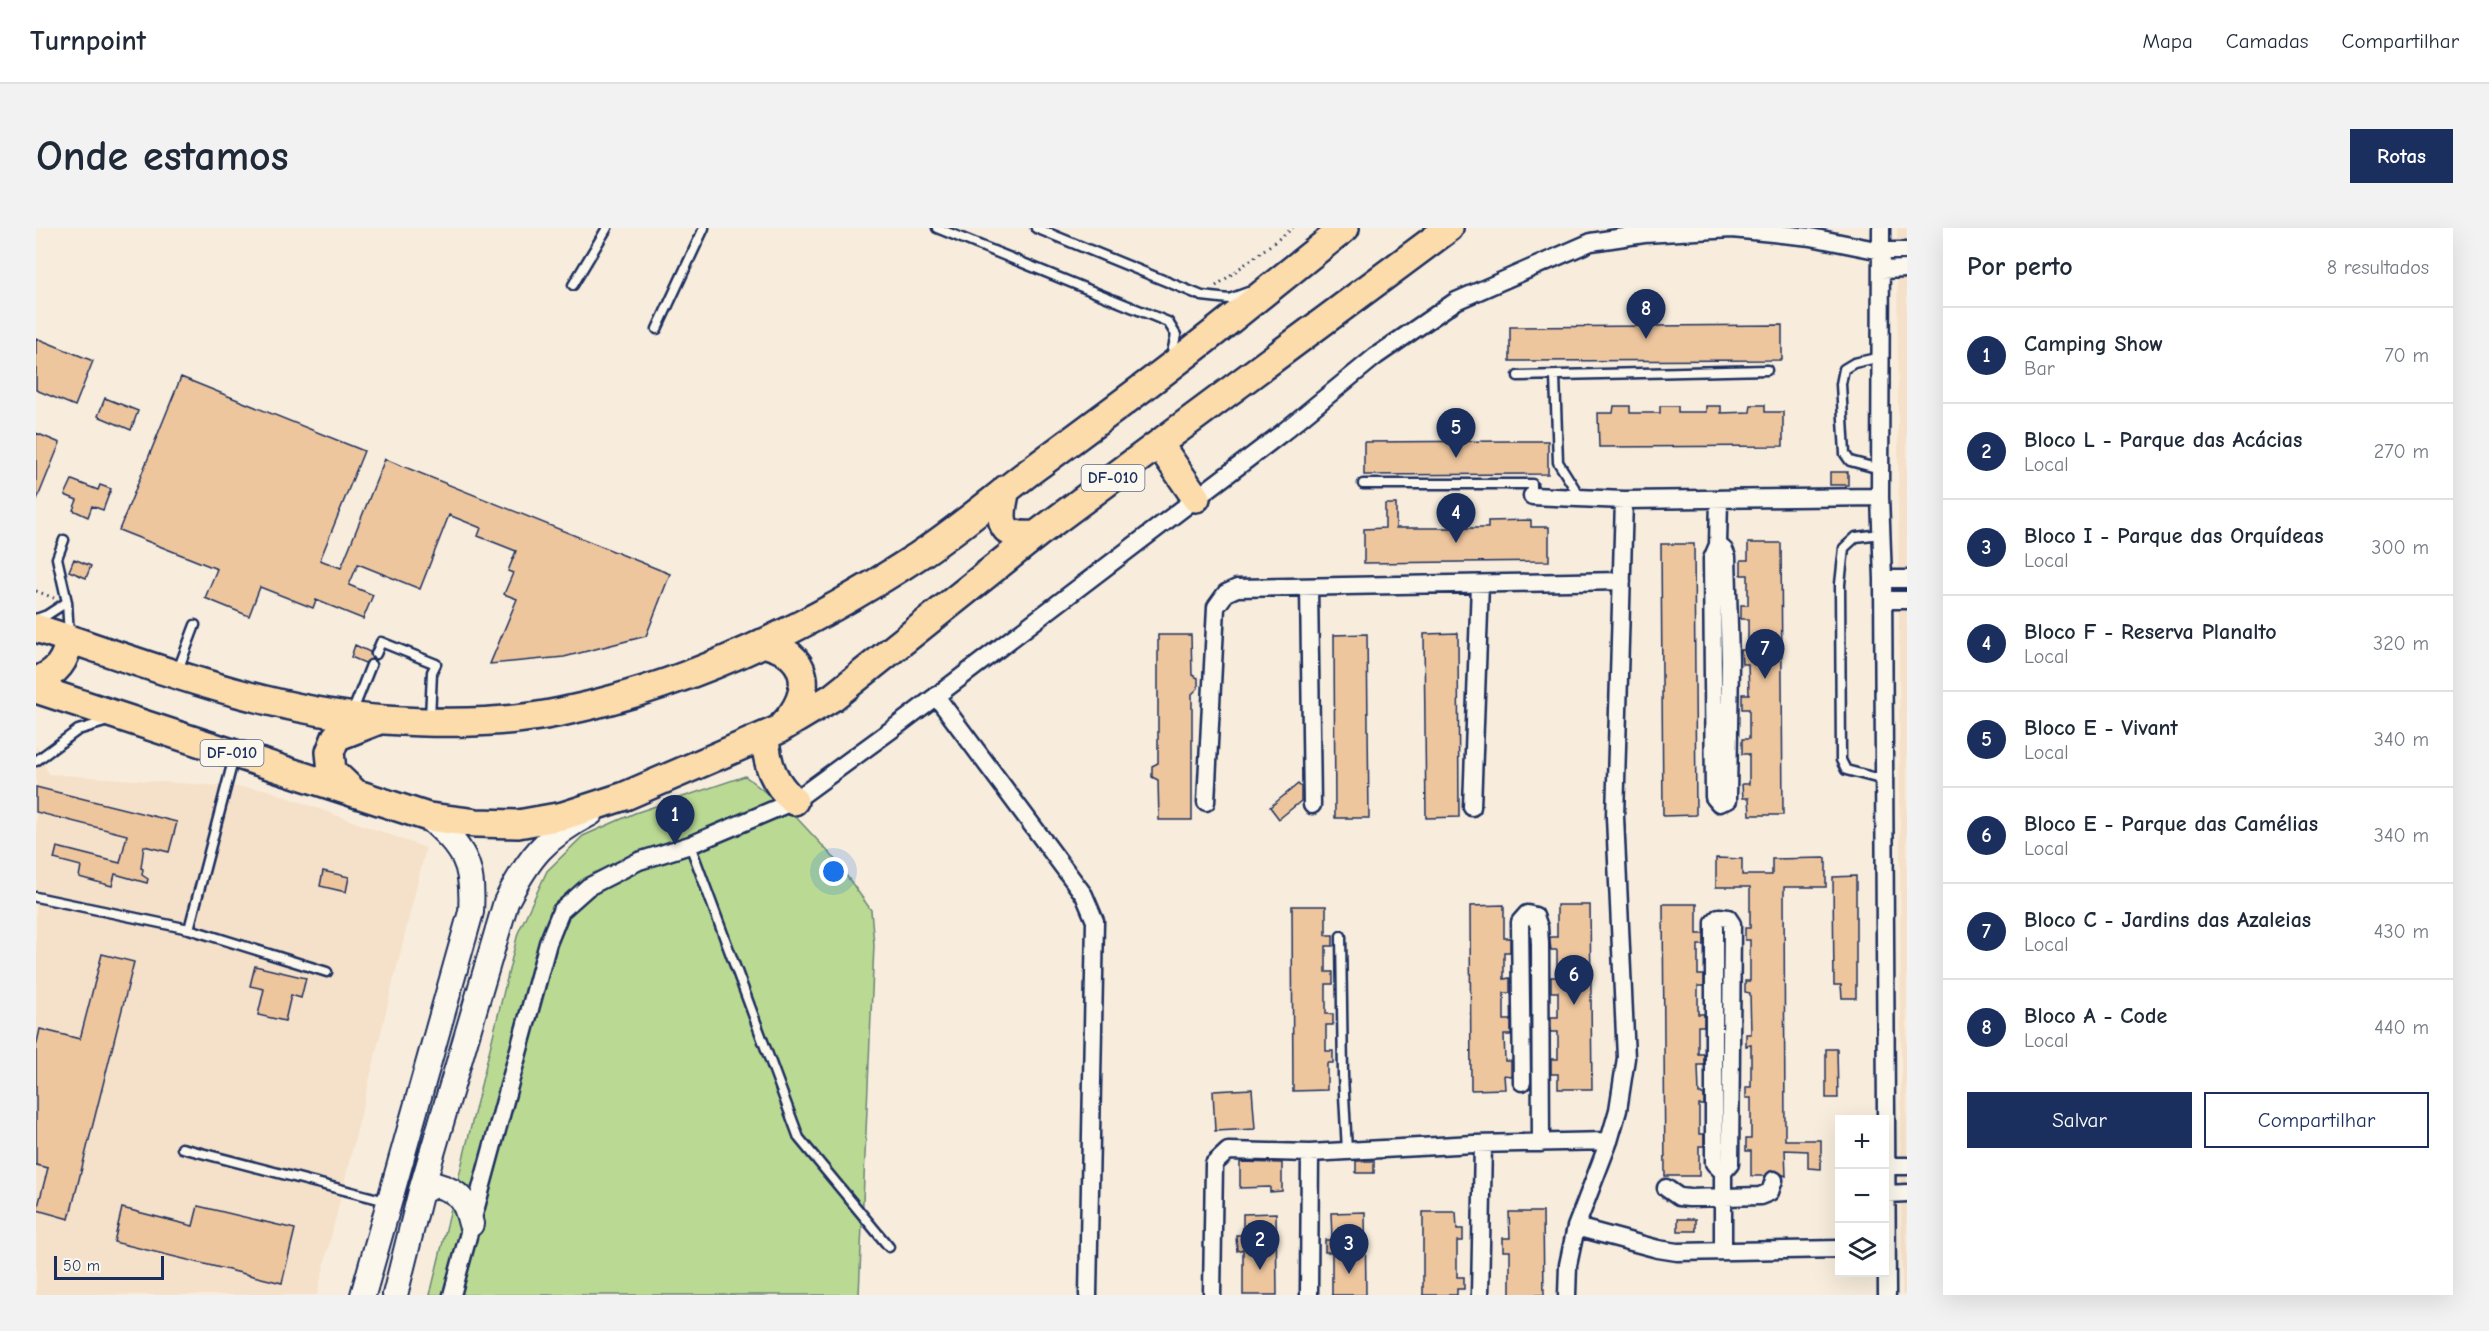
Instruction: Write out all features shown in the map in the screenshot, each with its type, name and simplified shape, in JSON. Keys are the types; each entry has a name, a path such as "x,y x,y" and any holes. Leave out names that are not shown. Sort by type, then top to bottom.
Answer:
{"main road":[{"name":"DF-010","path":"36,628 260,699 381,720 430,722 497,720 560,712 675,680 762,643 823,613 920,555 1168,369 1346,228"},
{"name":"DF-010","path":"36,688 428,817 476,823 518,824 563,816 624,796 771,734 833,697 1036,535 1449,228"},
{"path":"1159,444 1196,498"},
{"path":"1006,489 1000,514 1008,530 1019,537 1036,535"},
{"path":"36,681 59,668 68,651 69,639"},
{"path":"762,643 784,650 795,660 802,673 802,690 794,713 771,734 770,770 780,789 794,801"},
{"path":"356,794 332,771 330,752 336,737 381,720"},
{"path":"395,1295 421,1191 506,902 523,870 546,842 570,824 624,796"},
{"path":"363,1295 471,912 473,884 466,859 456,842 428,817"},
{"path":"421,1191 436,1185 450,1189 465,1202 471,1224"}],"street":[{"path":"1881,228 1880,497 1883,579 1886,1115"},
{"path":"452,1295 548,943 561,911 588,887 639,861 690,845 794,801 1282,433 1376,356 1456,301 1591,242 1644,234 1732,229 1811,237 1881,251 1907,251"},
{"path":"1881,270 1907,269"},
{"path":"1532,496 1624,500 1880,497"},
{"path":"1718,545 1727,557 1730,660 1728,796 1724,803 1719,803 1713,797 1712,559 1718,545 1719,499"},
{"path":"1567,1295 1568,1264 1576,1227 1609,1141 1618,1110 1626,1059 1615,817 1624,500"},
{"path":"1883,579 1907,579"},
{"path":"1206,802 1216,607 1226,593 1237,588 1622,581"},
{"path":"1472,807 1480,584"},
{"path":"1309,586 1312,805"},
{"path":"1883,600 1907,600"},
{"path":"936,696 1084,896 1095,921 1088,1295"},
{"path":"1522,1082 1520,922 1527,914 1534,916 1539,927 1541,1143"},
{"path":"1722,1250 1723,1172 1730,1164 1732,924 1728,918 1719,917 1714,922 1714,1163 1723,1172"},
{"path":"1212,1295 1214,1164 1228,1151 1310,1153 1484,1144 1609,1141"},
{"path":"1480,1295 1484,1144"},
{"path":"1309,1295 1310,1153"},
{"path":"1889,1166 1907,1166"},
{"path":"1666,1188 1679,1197 1760,1196 1770,1192 1774,1180"},
{"path":"1889,1194 1907,1193"},
{"path":"1576,1227 1677,1252 1835,1249"},
{"path":"1886,1277 1887,1295"}],"lane":[{"path":"573,285 607,228"},
{"path":"657,330 704,228"},
{"path":"937,228 1168,322 1176,335 1168,369"},
{"path":"1036,228 1202,296 1229,299 1279,279"},
{"path":"1880,469 1850,461 1845,454 1841,384 1844,369 1854,363 1881,357"},
{"path":"1518,376 1767,370"},
{"path":"1555,376 1558,462 1580,498"},
{"path":"1363,484 1532,484 1532,496"},
{"path":"1881,534 1857,537 1844,548 1840,584 1841,760 1846,770 1884,780"},
{"path":"64,540 57,558 67,602 69,639"},
{"path":"36,618 47,615 67,602"},
{"path":"177,673 195,625"},
{"path":"376,654 381,642 436,664 432,672 430,722"},
{"path":"351,716 371,665"},
{"path":"36,761 78,730 122,717"},
{"path":"189,929 235,754"},
{"path":"690,845 799,1138 889,1247"},
{"path":"36,897 189,929 327,972"},
{"path":"1341,936 1343,1076 1347,1151"},
{"path":"182,1148 390,1202"}],"path":[{"path":"1202,296 1293,228"},
{"path":"36,591 67,602"}],"shaded area":[{"path":"1897,228 1907,228 1907,1295 1902,1295"},
{"path":"36,745 49,774 265,789 426,848 317,1295 36,1295"}],"green space":[{"path":"745,776 794,815 834,858 871,910 874,945 859,1295 430,1295 518,933 547,871 583,836 635,813"}],"building":[{"path":"1782,325 1782,360 1510,361 1510,327"},
{"path":"36,338 93,361 75,406 36,390"},
{"path":"181,377 364,451 320,560 341,568 385,459 670,574 646,636 564,657 490,664 517,599 504,594 513,573 508,571 516,551 478,536 481,528 449,515 420,589 358,564 349,585 373,595 363,619 316,600 313,608 260,587 249,616 205,598 217,569 119,530"},
{"path":"105,398 138,411 131,430 98,416"},
{"path":"1751,405 1765,405 1765,412 1783,412 1783,446 1599,447 1598,413 1613,413 1614,406 1630,406 1630,413 1660,413 1660,406 1678,406 1678,412 1706,412 1706,406 1721,406 1721,413 1750,412"},
{"path":"36,433 60,443 36,502"},
{"path":"1548,441 1548,474 1364,475 1364,442"},
{"path":"1830,472 1848,472 1848,485 1830,485"},
{"path":"72,480 98,490 100,485 111,489 103,510 92,506 88,517 73,510 77,500 65,495"},
{"path":"1385,504 1396,504 1396,528 1488,528 1488,521 1531,520 1531,527 1549,527 1549,561 1364,563 1364,529 1385,528"},
{"path":"1748,543 1781,543 1783,815 1750,815 1749,798 1743,798 1742,784 1749,784 1749,754 1742,754 1742,739 1749,739 1749,709 1742,709 1742,694 1749,694 1748,664 1742,664 1741,650 1748,650 1748,619 1741,619 1741,605 1748,605 1748,575 1741,575 1741,560 1748,560"},
{"path":"1661,544 1694,544 1696,815 1663,816"},
{"path":"74,559 91,566 86,578 69,571"},
{"path":"1458,633 1459,817 1426,818 1424,634"},
{"path":"1367,634 1369,818 1335,818 1334,635"},
{"path":"1158,635 1191,635 1192,675 1198,678 1198,688 1192,694 1192,820 1159,820 1158,780 1152,777 1152,766 1158,763"},
{"path":"355,645 370,652 372,659 365,663 351,657"},
{"path":"1298,784 1301,787 1301,801 1279,819 1270,807"},
{"path":"36,787 177,822 169,852 144,846 141,868 143,869 142,875 148,879 147,883 115,874 112,886 79,877 81,866 54,859 57,847 120,863 127,835 36,812"},
{"path":"1716,858 1742,859 1742,875 1772,875 1772,859 1826,858 1826,887 1784,887 1785,1140 1821,1140 1821,1169 1808,1168 1808,1151 1785,1150 1786,1176 1772,1170 1765,1176 1751,1176 1751,1151 1746,1151 1746,1139 1751,1139 1751,1098 1746,1098 1746,1087 1751,1087 1751,1045 1746,1046 1746,1034 1751,1034 1750,993 1745,992 1745,981 1750,981 1750,940 1745,940 1745,928 1750,928 1750,887 1716,887"},
{"path":"323,871 349,877 346,892 320,886"},
{"path":"1856,876 1856,998 1842,998 1841,985 1834,985 1833,877"},
{"path":"1663,904 1697,904 1697,934 1704,934 1704,945 1698,945 1698,975 1704,975 1704,986 1698,986 1698,1014 1704,1014 1704,1026 1698,1026 1698,1054 1704,1054 1704,1065 1698,1065 1699,1094 1704,1094 1704,1105 1699,1105 1699,1134 1704,1134 1704,1146 1699,1146 1699,1176 1665,1176"},
{"path":"1504,905 1504,938 1510,938 1510,952 1504,952 1504,979 1510,978 1510,993 1504,993 1504,1020 1511,1020 1511,1035 1504,1035 1505,1061 1511,1061 1511,1076 1504,1075 1505,1089 1471,1090 1470,906"},
{"path":"1557,905 1590,905 1592,1089 1558,1089 1558,1074 1551,1074 1551,1059 1558,1059 1558,1032 1551,1032 1551,1017 1558,1017 1558,992 1551,992 1551,977 1557,977 1557,950 1551,950 1550,942 1550,937 1557,937"},
{"path":"1292,906 1326,906 1326,935 1333,935 1333,946 1326,946 1326,972 1333,972 1333,984 1326,984 1326,1014 1333,1014 1333,1025 1326,1025 1326,1051 1333,1051 1333,1063 1327,1063 1327,1090 1293,1091"},
{"path":"102,954 134,962 69,1219 37,1210 48,1168 36,1165 36,1047 40,1029 80,1039"},
{"path":"255,966 306,978 301,998 291,995 285,1021 258,1015 264,989 250,986"},
{"path":"1826,1049 1837,1049 1838,1098 1826,1098"},
{"path":"1252,1089 1255,1129 1215,1131 1213,1091"},
{"path":"1356,1161 1374,1161 1374,1173 1356,1173"},
{"path":"1240,1162 1282,1163 1282,1191 1270,1192 1270,1187 1240,1188"},
{"path":"198,1206 295,1229 282,1283 114,1242 122,1208 193,1226"},
{"path":"1365,1212 1366,1295 1332,1295 1332,1252 1325,1252 1325,1240 1332,1240 1331,1213"},
{"path":"1423,1212 1456,1212 1457,1229 1463,1229 1463,1241 1457,1241 1457,1277 1464,1277 1464,1289 1457,1289 1457,1295 1423,1295"},
{"path":"1509,1212 1543,1212 1544,1295 1510,1295 1510,1251 1503,1251 1503,1238 1510,1238"},
{"path":"1276,1213 1277,1295 1243,1295 1243,1249 1237,1251 1236,1235 1243,1235 1243,1214"},
{"path":"1678,1219 1696,1219 1696,1231 1678,1231"}],"place":[{"name":"Bloco A - Code","path":"1646,339"},
{"name":"Bloco E - Vivant","path":"1456,458"},
{"name":"Bloco F - Reserva Planalto","path":"1456,543"},
{"name":"Bloco C - Jardins das Azaleias","path":"1765,679"},
{"name":"Camping Show","path":"675,845"},
{"name":"Bloco E - Parque das Camélias","path":"1574,1005"},
{"name":"Bloco L - Parque das Acácias","path":"1260,1270"},
{"name":"Bloco I - Parque das Orquídeas","path":"1349,1274"}]}
